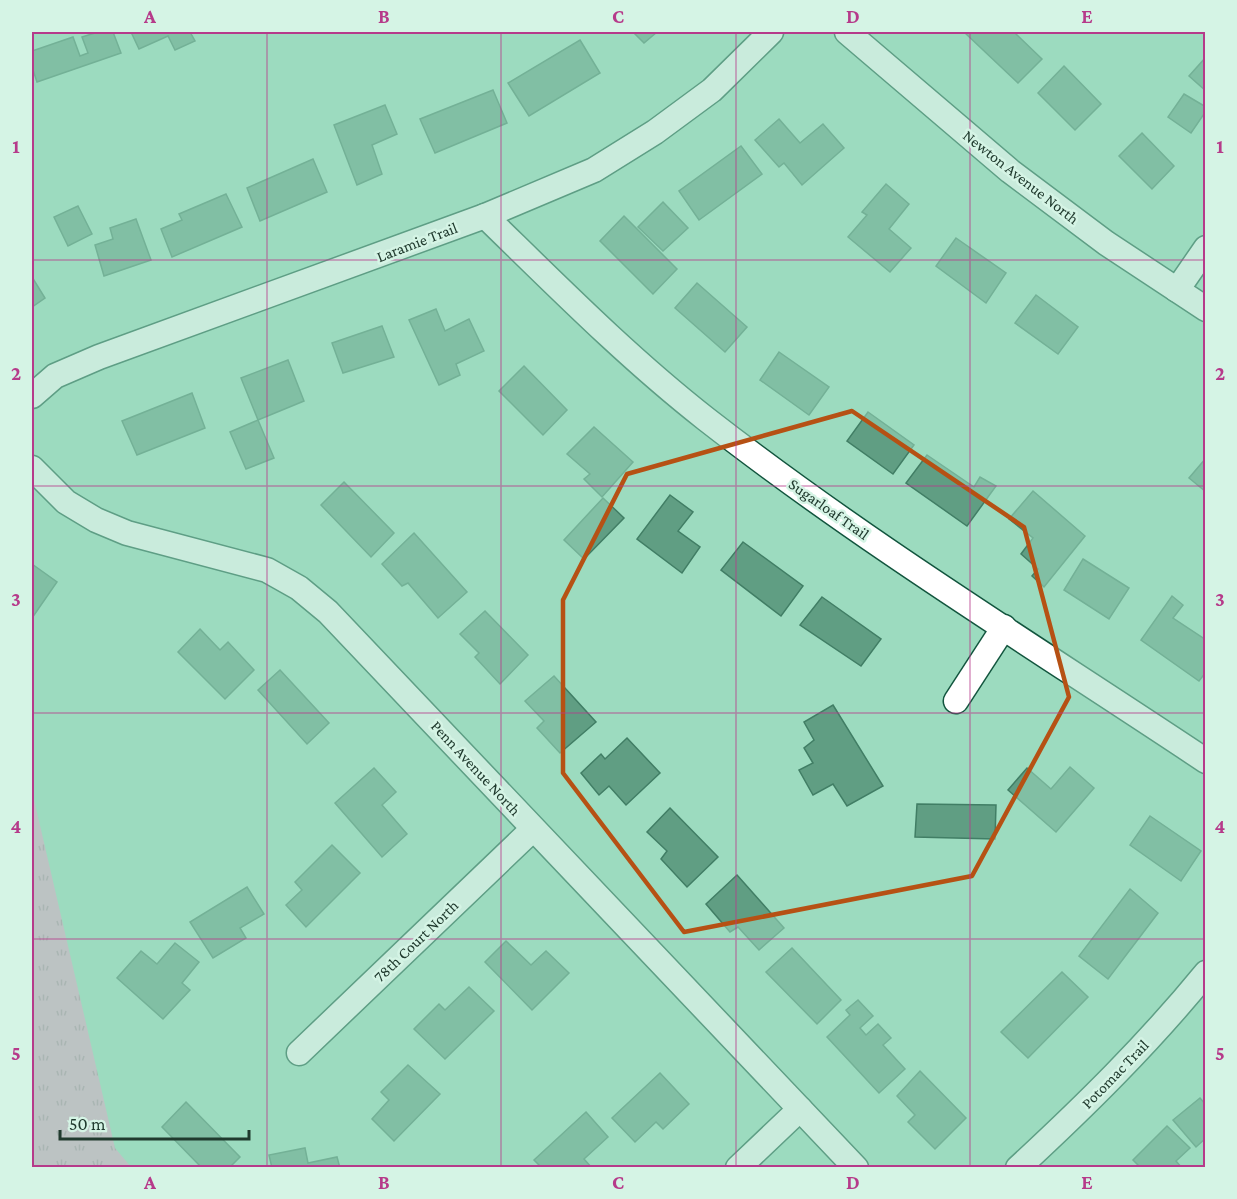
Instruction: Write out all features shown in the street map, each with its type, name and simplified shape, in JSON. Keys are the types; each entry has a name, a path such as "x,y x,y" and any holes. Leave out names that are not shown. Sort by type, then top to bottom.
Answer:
{"street":[{"name":"Laramie Trail","path":"32,396 55,376 99,357 485,216 594,170 655,132 712,90 771,32"},
{"name":"Newton Avenue North","path":"847,32 1010,171 1106,243 1206,309"},
{"name":"Sugarloaf Trail","path":"485,216 606,336 705,418 806,494 1206,761"},
{"path":"1178,290 1206,249"},
{"name":"Penn Avenue North","path":"32,468 66,501 96,520 127,533 267,570 299,588 328,612 856,1167"},
{"path":"956,701 1004,627"},
{"name":"78th Court North","path":"299,1053 533,829"},
{"name":"Potomac Trail","path":"1018,1167 1105,1087 1206,973"},
{"path":"738,1167 800,1109"}],"highlighted area":[{"path":"852,411 1024,527 1069,697 972,876 684,932 563,773 563,600 627,474"}],"green space":[{"path":"32,791 115,1148 131,1167 32,1167"}],"building":[{"path":"98,32 113,32 121,53 37,82 32,67 32,51 73,37 80,56 88,53 82,37"},
{"path":"131,32 190,32 195,41 175,50 168,36 139,49"},
{"path":"633,32 657,32 644,43"},
{"path":"964,32 1014,32 1042,59 1018,83"},
{"path":"580,40 600,73 529,116 508,83"},
{"path":"1206,57 1206,91 1189,76"},
{"path":"1064,66 1101,104 1075,130 1038,93"},
{"path":"493,90 507,123 435,153 420,119"},
{"path":"1184,94 1206,107 1206,111 1191,133 1168,117"},
{"path":"385,105 397,134 372,145 382,174 357,185 334,125"},
{"path":"779,119 800,143 823,124 844,148 802,185 784,163 779,167 755,140"},
{"path":"1142,133 1174,166 1152,189 1119,156"},
{"path":"741,146 762,174 699,220 679,191"},
{"path":"313,159 327,192 260,221 247,188"},
{"path":"886,184 909,204 889,229 911,248 890,272 848,237 867,215 862,212"},
{"path":"226,194 242,227 172,257 161,229 182,220 179,214"},
{"path":"663,202 688,228 663,251 638,227"},
{"path":"78,206 92,234 68,246 54,217"},
{"path":"624,216 677,269 653,294 600,241"},
{"path":"136,219 151,260 104,276 95,245 113,239 110,228"},
{"path":"956,238 1006,273 986,303 936,266"},
{"path":"32,277 45,298 32,307"},
{"path":"697,283 747,327 725,352 675,308"},
{"path":"1036,295 1078,327 1058,354 1015,323"},
{"path":"436,309 445,331 469,319 484,351 456,364 460,375 439,385 409,320"},
{"path":"382,326 394,357 343,373 332,343"},
{"path":"779,352 829,387 809,415 760,380"},
{"path":"288,360 304,401 258,420 241,378"},
{"path":"524,366 567,410 543,435 499,391"},
{"path":"192,393 205,428 137,455 122,421"},
{"path":"868,412 914,445 893,474 847,441"},
{"path":"258,420 274,458 246,469 230,432"},
{"path":"594,427 633,462 602,497 584,479 590,474 567,454"},
{"path":"927,455 974,487 980,477 996,486 967,526 906,483"},
{"path":"1206,458 1206,492 1189,478"},
{"path":"344,482 394,533 371,557 321,505"},
{"path":"1033,491 1085,536 1044,587 1032,576 1038,569 1021,554 1033,538 1009,519"},
{"path":"670,495 693,512 678,531 700,547 682,573 637,539"},
{"path":"603,498 624,518 584,559 564,540"},
{"path":"414,533 467,592 438,618 408,583 402,586 382,564"},
{"path":"743,542 803,586 781,616 721,570"},
{"path":"1083,559 1129,588 1109,619 1064,590"},
{"path":"32,564 57,582 32,618"},
{"path":"1172,596 1183,605 1173,618 1206,640 1206,672 1199,681 1141,640"},
{"path":"822,597 881,639 861,666 800,625"},
{"path":"485,611 528,655 500,684 475,657 479,653 460,634"},
{"path":"200,629 220,650 228,642 254,670 225,699 178,652"},
{"path":"280,670 329,723 307,744 258,690"},
{"path":"554,676 596,722 560,753 537,728 544,721 525,701"},
{"path":"833,705 883,786 847,806 833,784 813,795 799,770 813,763 804,748 814,740 804,722"},
{"path":"627,738 660,773 626,805 609,786 599,795 581,773 601,754 605,759"},
{"path":"1070,767 1094,788 1056,832 1008,790 1027,768 1051,789"},
{"path":"374,768 396,792 382,805 407,834 382,857 335,803"},
{"path":"917,804 996,805 995,839 915,837"},
{"path":"670,808 718,857 687,887 661,859 667,851 647,832"},
{"path":"1150,816 1201,851 1181,881 1130,845"},
{"path":"332,845 360,873 306,927 286,905 302,890 295,882"},
{"path":"737,875 784,928 759,950 738,927 730,932 706,904"},
{"path":"247,887 264,914 240,928 246,938 213,958 190,922"},
{"path":"1130,889 1158,913 1108,979 1079,956"},
{"path":"506,941 531,965 546,951 569,973 532,1010 485,962"},
{"path":"175,943 199,962 182,983 190,990 163,1019 117,978 141,951 157,964"},
{"path":"792,948 841,1000 817,1024 766,972"},
{"path":"1062,972 1088,997 1028,1058 1001,1032"},
{"path":"469,987 494,1011 445,1059 414,1029 439,1004 445,1010"},
{"path":"858,1000 873,1016 860,1028 866,1035 878,1024 891,1038 883,1045 905,1069 879,1093 827,1037 850,1015 846,1010"},
{"path":"408,1065 440,1094 394,1141 372,1119 389,1100 381,1092"},
{"path":"920,1071 966,1118 935,1149 908,1122 915,1115 897,1096"},
{"path":"660,1073 689,1104 663,1129 656,1122 635,1142 612,1118"},
{"path":"1200,1098 1206,1105 1206,1138 1196,1147 1173,1120"},
{"path":"186,1102 240,1157 229,1168 202,1168 162,1127"},
{"path":"586,1112 608,1137 584,1159 592,1168 542,1168 534,1160"},
{"path":"1167,1126 1190,1148 1176,1161 1182,1168 1141,1168 1133,1160"},
{"path":"305,1148 308,1163 337,1157 340,1168 272,1168 269,1155"}]}
